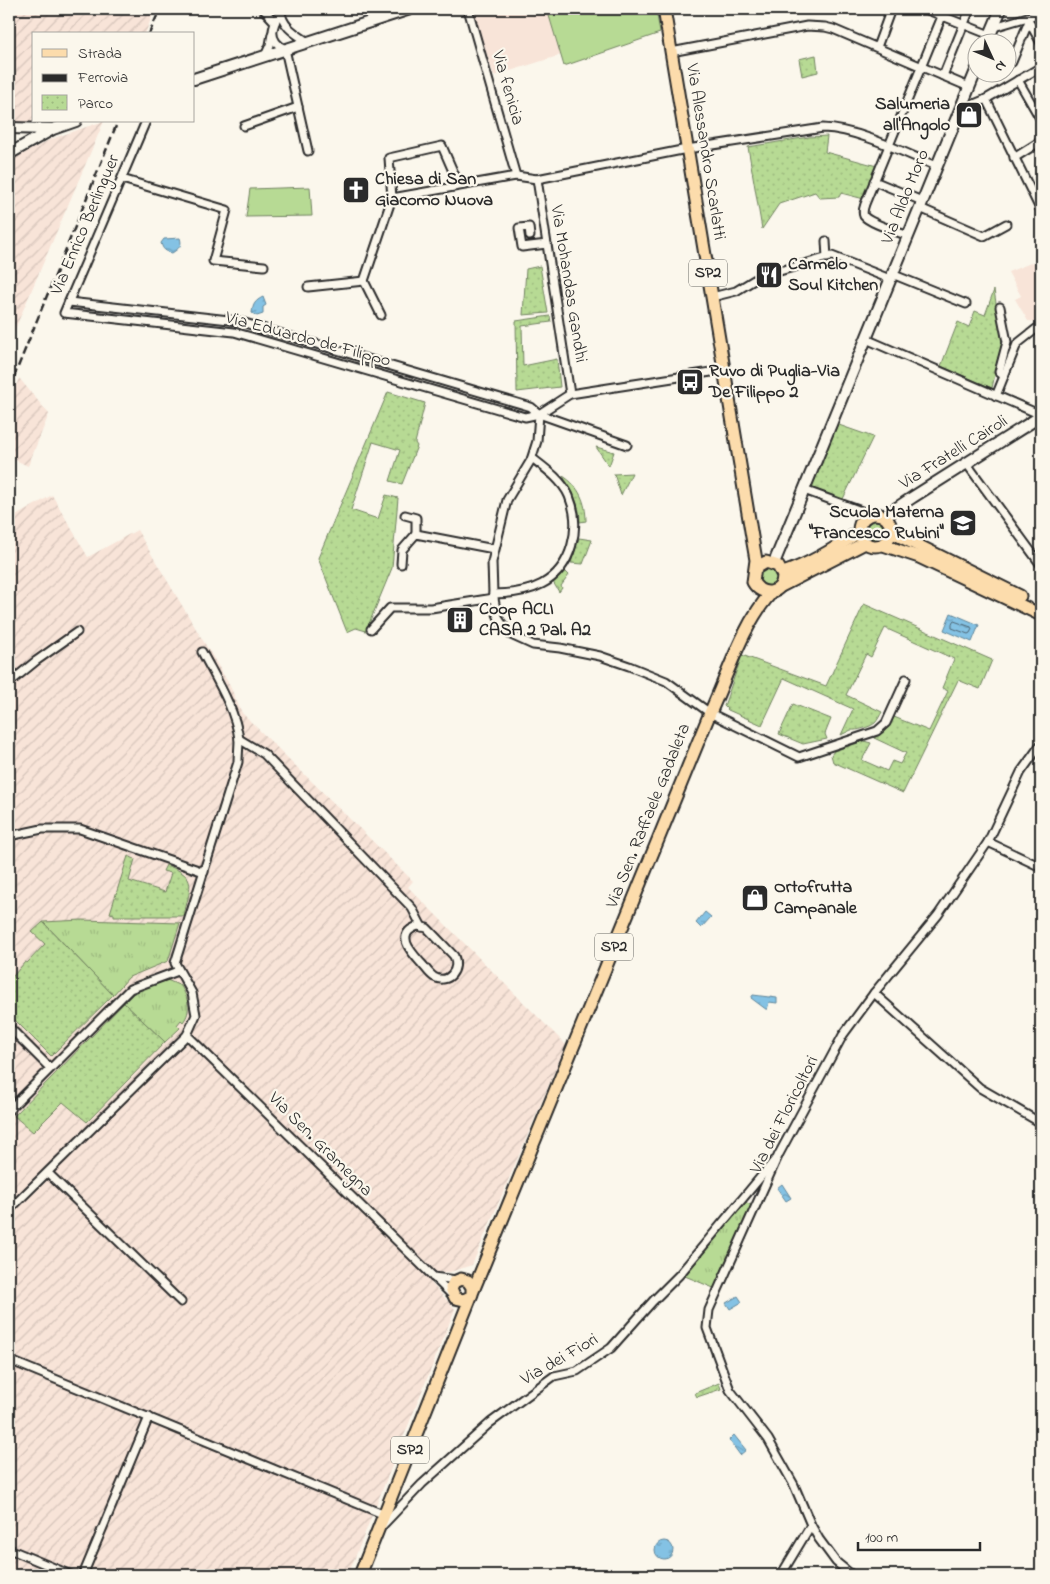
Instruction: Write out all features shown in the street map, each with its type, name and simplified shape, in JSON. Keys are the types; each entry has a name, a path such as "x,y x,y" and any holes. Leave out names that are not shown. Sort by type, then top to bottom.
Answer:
{"main road":[{"path":"195,79 410,9"},
{"name":"Via Alessandro Scarlatti","path":"664,9 756,568"},
{"path":"991,32 1001,9"},
{"name":"Via Aldo Moro","path":"772,563 804,490 971,82"},
{"path":"9,154 53,129 73,122"},
{"path":"9,128 53,129"},
{"name":"Via Fratelli Cairoli","path":"886,518 892,511 913,497 1041,416"},
{"path":"882,545 888,540 891,532 889,522 886,518 878,515 869,516 862,522 860,531 865,543 874,546 882,545 919,557 1041,615"},
{"path":"782,572 796,568 860,531"},
{"path":"891,532 1041,607"},
{"name":"Via Alessandro Scarlatti","path":"752,537 764,557 772,563"},
{"path":"781,586 782,572 772,563 762,563 756,568 752,578 755,587 762,592 771,593 865,543"},
{"name":"Via Sen. Raffaele Gadaleta","path":"746,630 755,587"},
{"name":"Via Sen. Raffaele Gadaleta","path":"360,1575 471,1294 710,713 746,630 761,604 771,593"},
{"path":"461,1279 484,1265"},
{"path":"455,1297 464,1300 471,1294 471,1284 461,1279"},
{"name":"Via Sen. Raffaele Gadaleta","path":"460,1324 452,1285 461,1279"}],"street":[{"path":"263,9 275,22"},
{"path":"265,56 270,45 272,28 281,9"},
{"path":"281,9 282,19 292,38 287,49 308,151"},
{"name":"Via fenicia","path":"468,9 516,176"},
{"path":"877,47 891,9"},
{"path":"926,9 943,12 983,32"},
{"path":"943,76 970,9"},
{"path":"908,236 870,220 864,216 863,212 943,12"},
{"path":"998,32 1041,13"},
{"path":"1028,20 1041,43"},
{"path":"1018,43 1028,20"},
{"path":"671,52 807,26 825,27 877,47 969,87"},
{"path":"288,28 308,42"},
{"path":"272,34 281,47 287,49"},
{"path":"1041,67 1018,80 1041,120"},
{"path":"959,110 986,99 1015,82"},
{"path":"986,99 1014,158 1039,200 1041,211"},
{"path":"244,126 298,107"},
{"name":"Via Enrico Berlinguer","path":"64,313 146,122"},
{"path":"392,198 516,176 536,179 687,149 823,128 838,129 888,146 936,166"},
{"path":"1014,158 1041,141"},
{"path":"381,314 364,281 392,198 389,158 442,146 459,185"},
{"path":"122,179 227,210 213,261 264,266"},
{"name":"Via Mohandas Gandhi","path":"536,179 570,394"},
{"path":"874,181 984,236 1006,224"},
{"path":"530,236 530,227 519,228 522,247 547,244"},
{"path":"826,240 827,258"},
{"path":"712,297 736,291 760,277 832,256 966,304"},
{"path":"308,287 364,281"},
{"name":"Via Eduardo de Filippo","path":"69,302 238,321 492,394 531,407 539,414"},
{"path":"1000,307 1007,342 999,372 1004,376"},
{"name":"Via Eduardo de Filippo","path":"64,313 234,332 525,418 539,414"},
{"path":"996,396 1018,344 1036,329"},
{"path":"866,339 1041,416"},
{"path":"539,414 570,394 724,370"},
{"path":"539,414 627,445"},
{"path":"539,414 537,441 532,458 507,500 492,562 496,614 511,635 533,646 560,648 600,656 666,681 710,713 799,757 877,731 886,723 906,679"},
{"path":"371,629 390,608 432,608 512,594 541,585 554,574 568,555 573,543 575,523 569,496 554,476 532,458"},
{"path":"967,464 1041,565"},
{"path":"804,490 864,512 869,516"},
{"path":"401,564 402,550 416,534 416,518 405,515"},
{"path":"416,534 494,549"},
{"path":"9,684 36,661 76,632"},
{"path":"9,1210 187,1035 196,1015 192,993 175,963 238,762 238,738 233,716 225,695 202,652"},
{"path":"238,738 264,754 412,908 422,926 430,931 454,956 456,961 455,970 449,977 444,979 435,978 408,948 406,939 410,931 418,926 422,926"},
{"name":"Via dei Floricoltori","path":"852,1575 836,1562 810,1525 794,1485 768,1439 730,1390 707,1328 709,1310 779,1154 843,1035 874,993 938,915 988,842 1021,772 1041,744"},
{"path":"9,836 42,829 80,829 204,872"},
{"path":"988,842 1041,867"},
{"path":"9,1110 130,989 178,971"},
{"path":"874,993 980,1088 1041,1123"},
{"path":"9,1027 50,1068"},
{"name":"Via Sen. Gramegna","path":"187,1035 455,1297"},
{"name":"Via dei Fiori","path":"379,1530 422,1484 490,1423 554,1376 577,1372 611,1348 652,1300 679,1275 779,1154"},
{"path":"48,1173 181,1302"},
{"path":"433,1277 461,1279"},
{"path":"9,1360 385,1515"},
{"path":"83,1575 149,1417"},
{"path":"780,1575 810,1525"},
{"path":"9,1549 71,1575"}],"shaded area":[{"path":"9,9 155,9 146,32 32,32 32,122 55,122 35,126 9,125"},
{"path":"472,9 547,9 561,55 494,76"},
{"path":"104,122 12,336 9,331 9,161 51,139"},
{"path":"1041,259 1041,322 1028,321 1015,299 1021,296 1008,272"},
{"path":"19,378 49,414 28,466 9,457 9,405"},
{"path":"52,495 88,557 137,530 229,684 242,713 413,881 408,887 566,1045 472,1265 450,1272 438,1272 431,1283 455,1309 348,1575 9,1575 9,520"}],"green space":[{"path":"547,9 656,9 660,33 564,66"},
{"path":"816,55 818,72 802,76 799,59"},
{"path":"827,136 825,152 877,166 864,199 841,193 839,197 820,198 815,192 779,204 762,229 748,147"},
{"path":"310,187 312,216 246,217 250,189"},
{"path":"540,266 548,313 523,315 526,269"},
{"path":"994,290 1002,342 992,388 941,366 958,322 969,327 975,311 985,315"},
{"path":"550,316 551,322 522,326 523,366 557,359 560,387 517,392 516,321"},
{"path":"388,392 425,403 415,443 417,446 402,484 390,481 400,450 373,442 351,510 378,519 386,495 398,498 392,568 366,631 356,628 347,632 318,558"},
{"path":"836,424 873,437 842,501 810,490"},
{"path":"596,447 614,452 609,466"},
{"path":"632,473 621,495 614,474"},
{"path":"563,476 569,480 580,495 585,507 586,521 580,522 577,503"},
{"path":"871,521 879,521 884,526 882,537 871,539 866,534 866,526"},
{"path":"579,538 592,540 583,564 571,563"},
{"path":"768,569 774,572 777,578 774,584 768,587 762,584 759,578 762,572"},
{"path":"565,571 569,575 559,592 553,582"},
{"path":"864,604 992,660 980,689 958,680 903,793 833,762 831,755 834,751 864,741 871,743 862,760 887,771 892,761 900,764 906,753 874,738 884,732 894,717 929,731 948,691 942,688 954,659 885,628 871,657 866,654 846,695 882,712 875,723 841,735 853,709 784,678 762,725 728,710 724,706 742,655 826,686"},
{"path":"793,704 831,719 825,734 827,739 803,744 779,734"},
{"path":"128,856 135,859 129,881 165,892 171,873 163,871 166,865 184,874 190,884 184,916 114,916 114,914 110,913"},
{"path":"82,920 180,923 168,961 129,977 113,995 43,922"},
{"path":"43,922 113,995 51,1056 9,1014 9,981 25,962 27,963 45,944 32,932"},
{"path":"167,980 181,986 186,995 188,1009 186,1018 177,1025 180,1028 165,1042 124,1003 136,991"},
{"path":"124,1003 165,1042 87,1122 63,1102 33,1132 14,1116"},
{"path":"745,1202 753,1206 716,1289 685,1276"},
{"path":"719,1383 721,1389 697,1397 695,1393"}],"water":[{"path":"180,238 181,241 178,249 172,253 166,251 161,243 164,239"},
{"path":"263,297 266,305 263,307 263,314 257,316 252,313 253,307 256,301"},
{"path":"951,613 979,625 972,642 944,630"},
{"path":"705,912 711,917 701,928 696,923"},
{"path":"753,995 777,998 777,1003 769,1002 767,1010 751,998"},
{"path":"782,1184 791,1198 786,1201 777,1188"},
{"path":"738,1296 742,1302 730,1309 726,1303"},
{"path":"734,1435 746,1450 740,1455 729,1440"},
{"path":"664,1541 670,1544 673,1550 670,1556 664,1559 658,1556 655,1550 658,1544"}],"railway":[{"path":"150,32 160,9"},
{"path":"9,389 118,122"}],"place":[{"name":"Salumeria all'Angolo","path":"969,115"},
{"name":"Chiesa di San Giacomo Nuova","path":"356,190"},
{"name":"Carmelo Soul Kitchen","path":"769,275"},
{"name":"Ruvo di Puglia-Via De Filippo 2","path":"690,382"},
{"name":"Scuola Materna \"Francesco Rubini\"","path":"963,523"},
{"name":"Coop ACLI CASA 2 Pal. A2","path":"460,620"},
{"name":"Ortofrutta Campanale","path":"755,898"}]}
